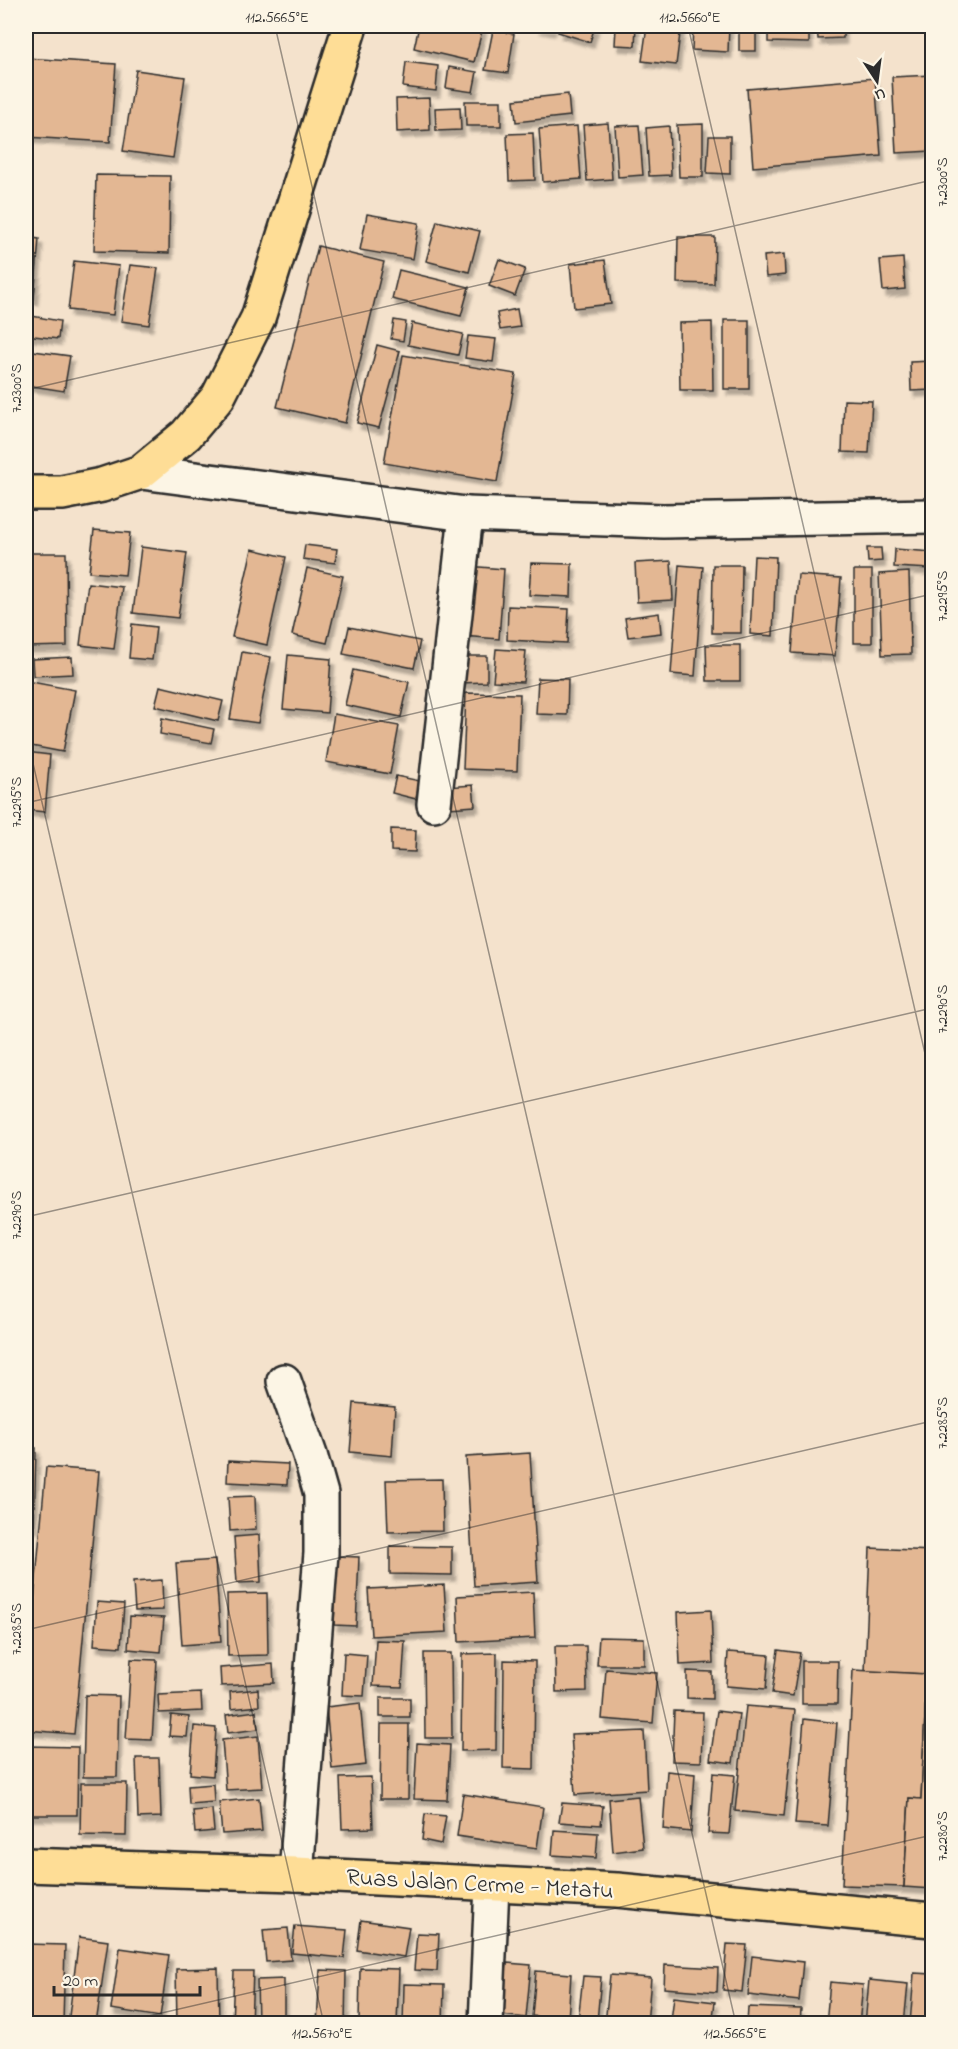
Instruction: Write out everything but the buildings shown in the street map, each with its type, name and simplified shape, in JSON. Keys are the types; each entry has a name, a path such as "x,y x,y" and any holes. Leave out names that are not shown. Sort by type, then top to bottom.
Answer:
{"main road":[{"path":"26,493 62,493 102,485 141,472 186,435 218,397 258,318 350,26"},
{"name":"Ruas Jalan Cerme - Metatu","path":"26,1864 296,1874 617,1890 933,1920"}],"street":[{"path":"141,472 466,514 663,521 933,516"},
{"path":"434,804 466,514"},
{"path":"284,1381 321,1494 321,1553 296,1874"},
{"path":"486,2024 492,1885"}]}
